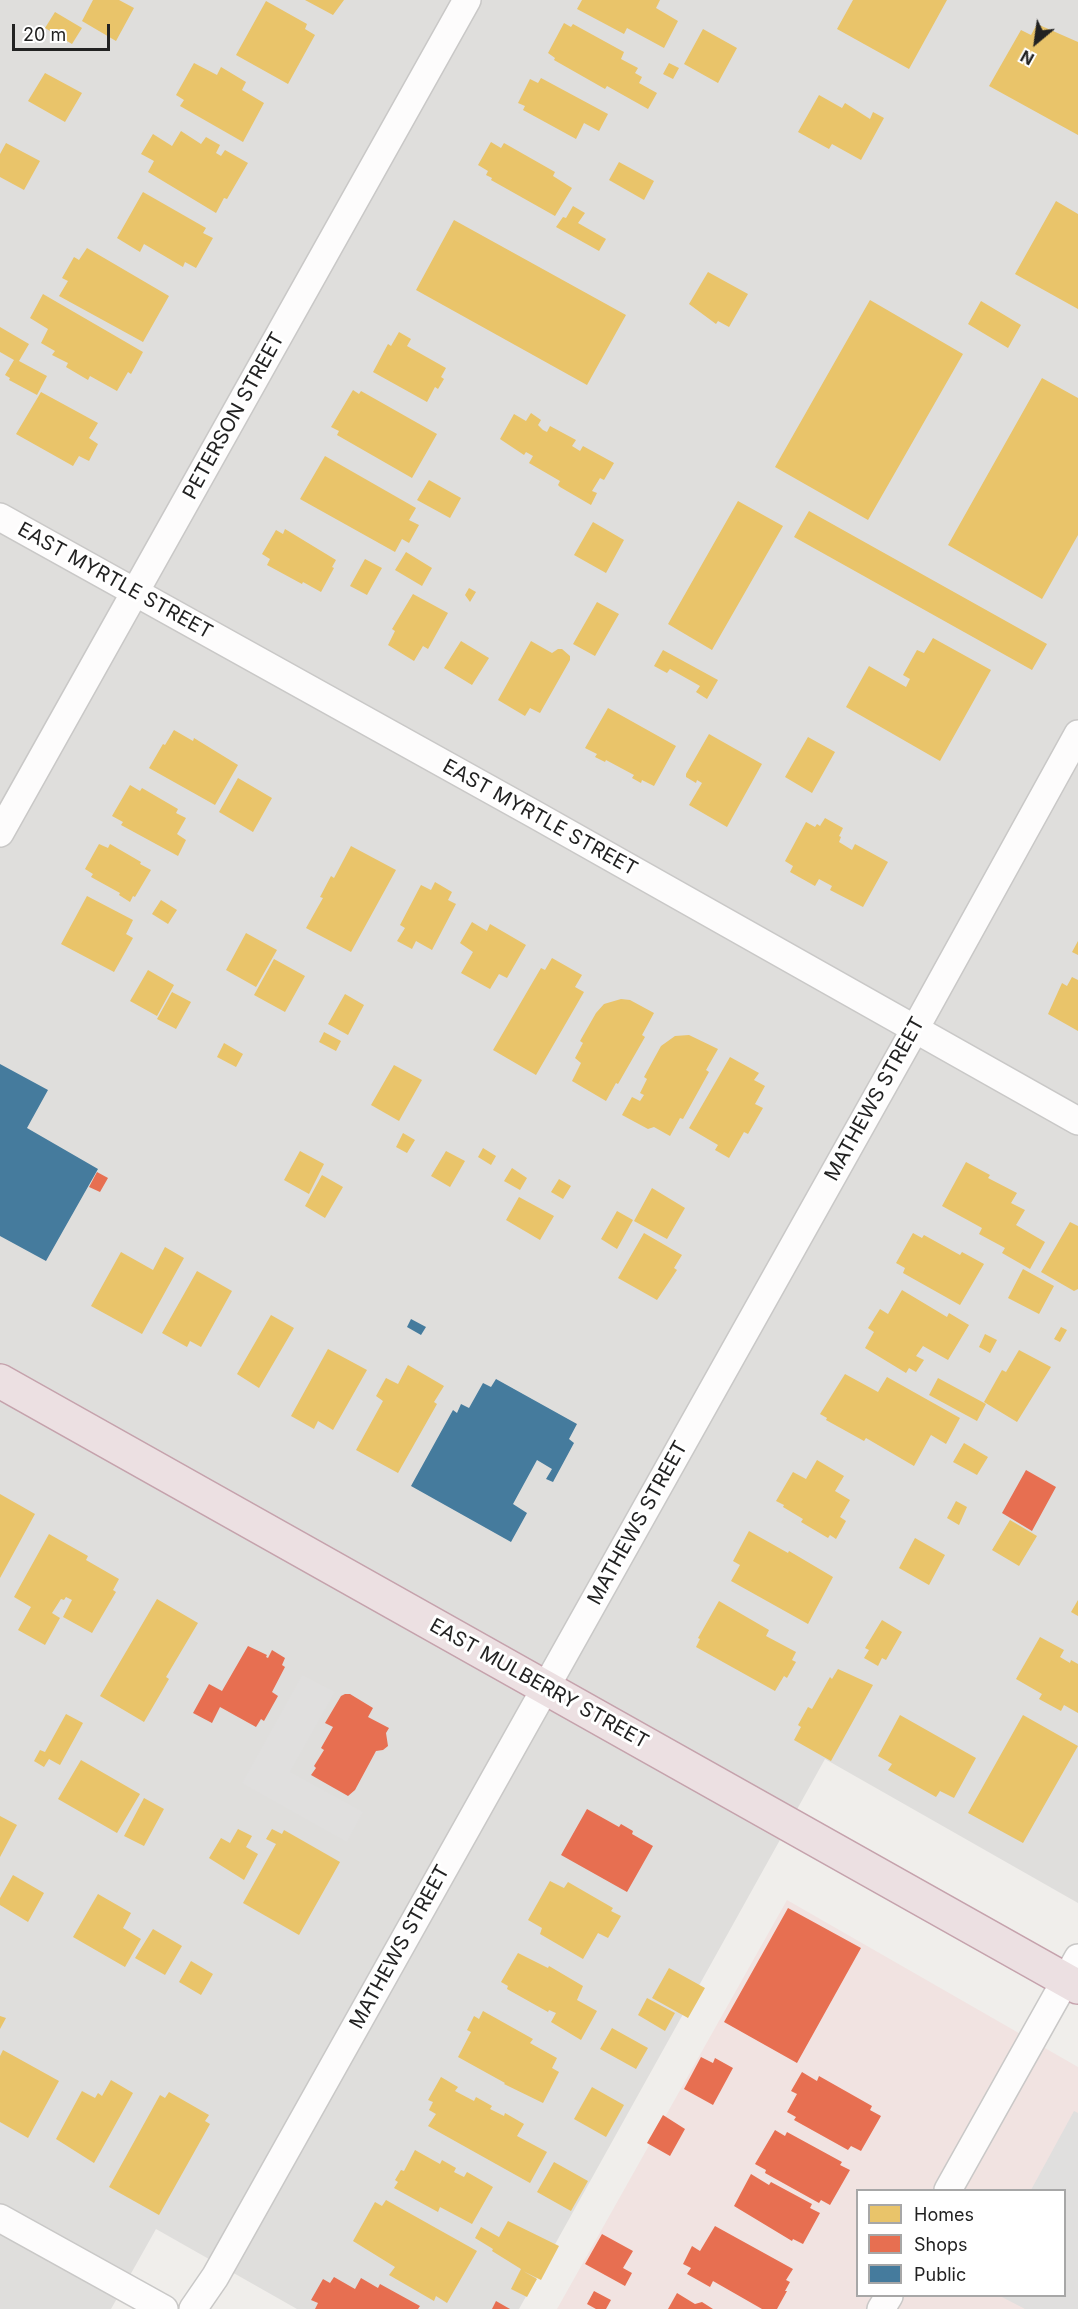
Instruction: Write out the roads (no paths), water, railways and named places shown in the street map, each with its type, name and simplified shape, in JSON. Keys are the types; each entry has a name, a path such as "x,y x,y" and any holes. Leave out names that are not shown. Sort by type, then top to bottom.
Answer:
{"highway":[{"name":"EAST MULBERRY STREET","path":"0,1381 545,1688 1074,1975"}],"street":[{"name":"PETERSON STREET","path":"0,833 467,0"},
{"name":"EAST MYRTLE STREET","path":"0,517 544,819 1078,1121"},
{"name":"MATHEWS STREET","path":"193,2309 215,2277 1078,734"},
{"path":"949,2189 1074,1975"},
{"path":"0,2218 164,2309"}]}
